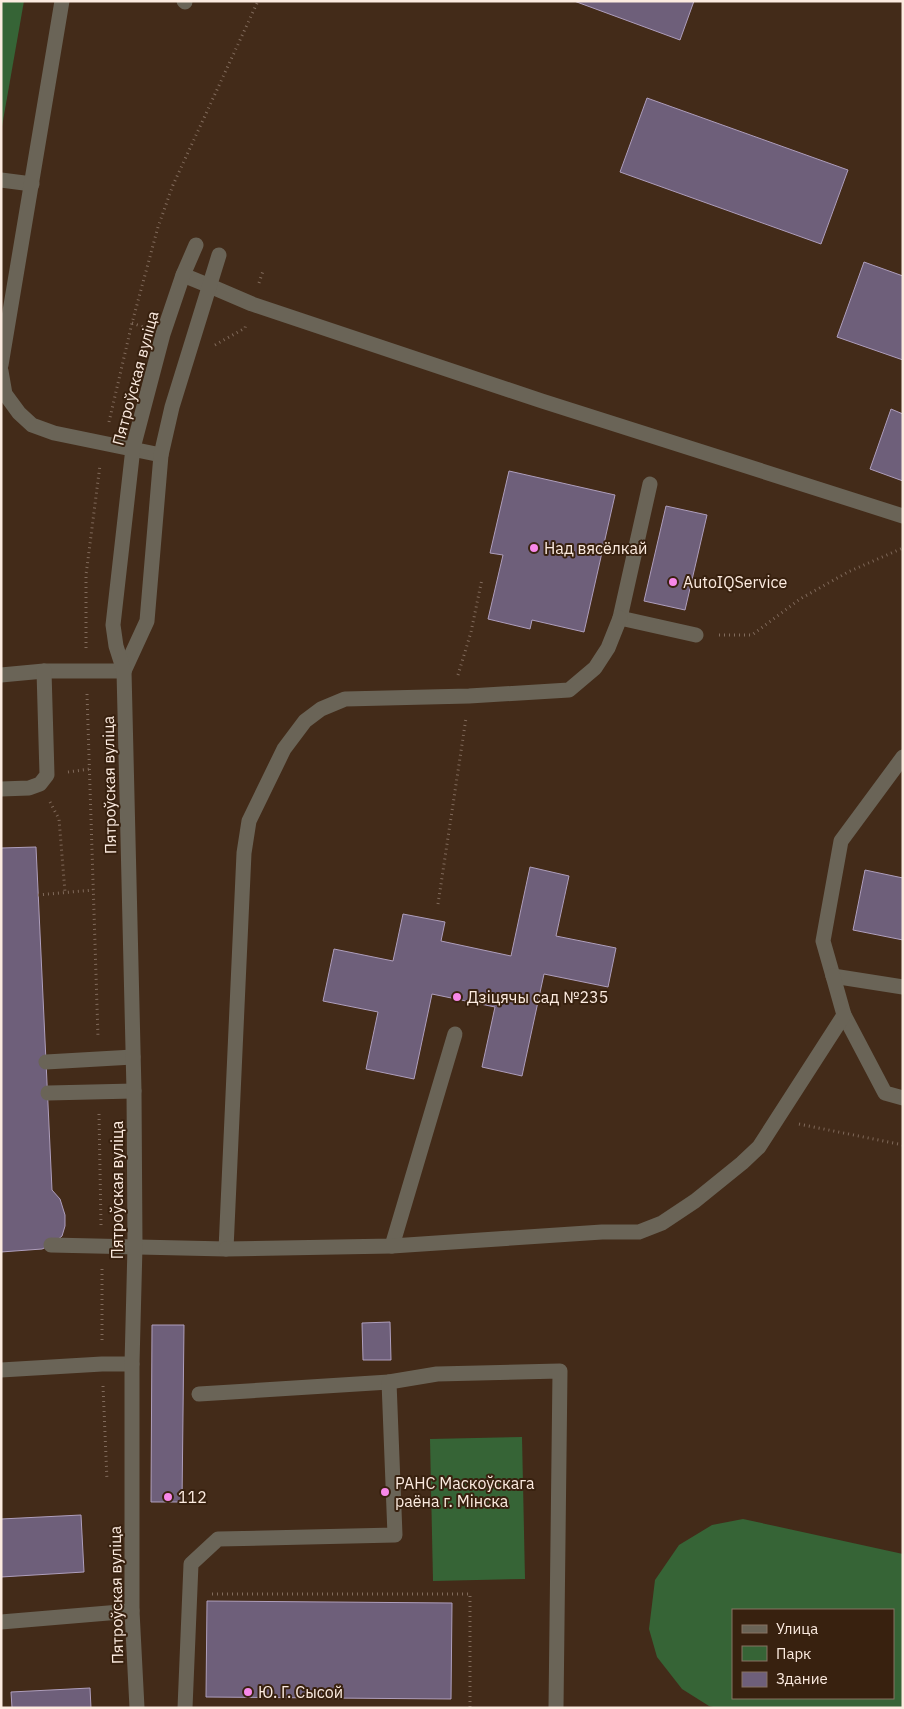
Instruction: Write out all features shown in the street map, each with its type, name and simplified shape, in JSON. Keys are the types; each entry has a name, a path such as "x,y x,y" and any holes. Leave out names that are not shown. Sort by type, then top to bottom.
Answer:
{"street":[{"path":"1,366 62,1"},
{"path":"1,180 32,184"},
{"name":"Пятроўская вуліца","path":"137,1708 132,1611 132,1364 135,1246 134,1091 124,671 116,646 113,625 133,448 163,334 183,275 196,245"},
{"name":"Пятроўская вуліца","path":"124,671 147,621 161,454 172,407 220,255"},
{"path":"183,275 252,304 542,401 903,516"},
{"path":"1,371 5,394 19,414 32,425 54,433 161,454"},
{"path":"226,1249 244,853 249,821 284,749 304,722 321,709 345,699 469,696 569,690 595,668 608,648 620,618 650,484"},
{"path":"620,618 696,635"},
{"path":"1,789 29,788 40,784 47,774 44,671"},
{"path":"1,675 44,671 124,671"},
{"path":"903,758 841,841 823,941 844,1015 885,1093 903,1098"},
{"path":"833,976 903,988"},
{"path":"51,1245 226,1249 392,1246 602,1232 639,1232 662,1224 689,1205 759,1147 844,1015"},
{"path":"392,1246 455,1034"},
{"path":"46,1062 133,1057"},
{"path":"48,1094 134,1091"},
{"path":"1,1370 132,1364"},
{"path":"199,1394 389,1382 437,1374 560,1371 556,1708"},
{"path":"185,1708 191,1564 218,1539 395,1535 389,1382"},
{"path":"1,1622 132,1611"}],"path":[{"path":"98,1059 86,672 86,575 100,462 132,323 164,211 173,185 258,1"},
{"path":"696,635 752,635 800,599 848,572 903,548"},
{"path":"453,695 471,632 482,579"},
{"path":"438,904 469,696"},
{"path":"59,819 65,892"},
{"path":"38,895 93,890"},
{"path":"98,1092 102,1245 102,1364"},
{"path":"776,1120 903,1145"},
{"path":"209,1594 470,1594 470,1708"}],"green space":[{"path":"1,1 24,1 1,132"},
{"path":"522,1437 525,1579 433,1581 430,1439"},
{"path":"743,1519 903,1554 903,1708 717,1708 709,1706 682,1689 657,1657 649,1629 655,1580 679,1545 712,1525"}],"building":[{"path":"574,1 694,1 680,40"},
{"path":"647,98 848,170 821,244 620,172"},
{"path":"864,262 903,276 903,360 837,337"},
{"path":"891,409 903,414 903,481 870,469"},
{"path":"509,471 615,495 584,632 532,620 530,629 488,619 503,555 490,553"},
{"path":"666,506 707,515 685,610 644,601"},
{"path":"36,847 52,1190 60,1199 65,1215 65,1226 62,1236 51,1245 42,1249 1,1252 1,848"},
{"path":"530,867 569,876 556,936 616,948 608,987 544,974 522,1076 482,1067 495,1007 432,994 414,1079 366,1069 378,1012 323,1001 334,949 393,961 403,914 445,922 441,941 511,956"},
{"path":"865,870 903,878 903,940 853,930"},
{"path":"390,1322 391,1360 363,1360 362,1323"},
{"path":"152,1325 184,1325 182,1502 151,1502"},
{"path":"81,1515 84,1572 1,1577 1,1519"},
{"path":"207,1601 452,1603 451,1699 206,1697"},
{"path":"90,1688 91,1708 12,1708 11,1692"}],"place":[{"name":"Над вясёлкай","path":"534,548"},
{"name":"AutoIQService","path":"673,582"},
{"name":"Дзіцячы сад №235","path":"457,997"},
{"name":"РАНС Маскоўскага раёна г. Мінска","path":"385,1492"},
{"name":"112","path":"168,1497"},
{"name":"Ю. Г. Сысой","path":"248,1692"}]}
